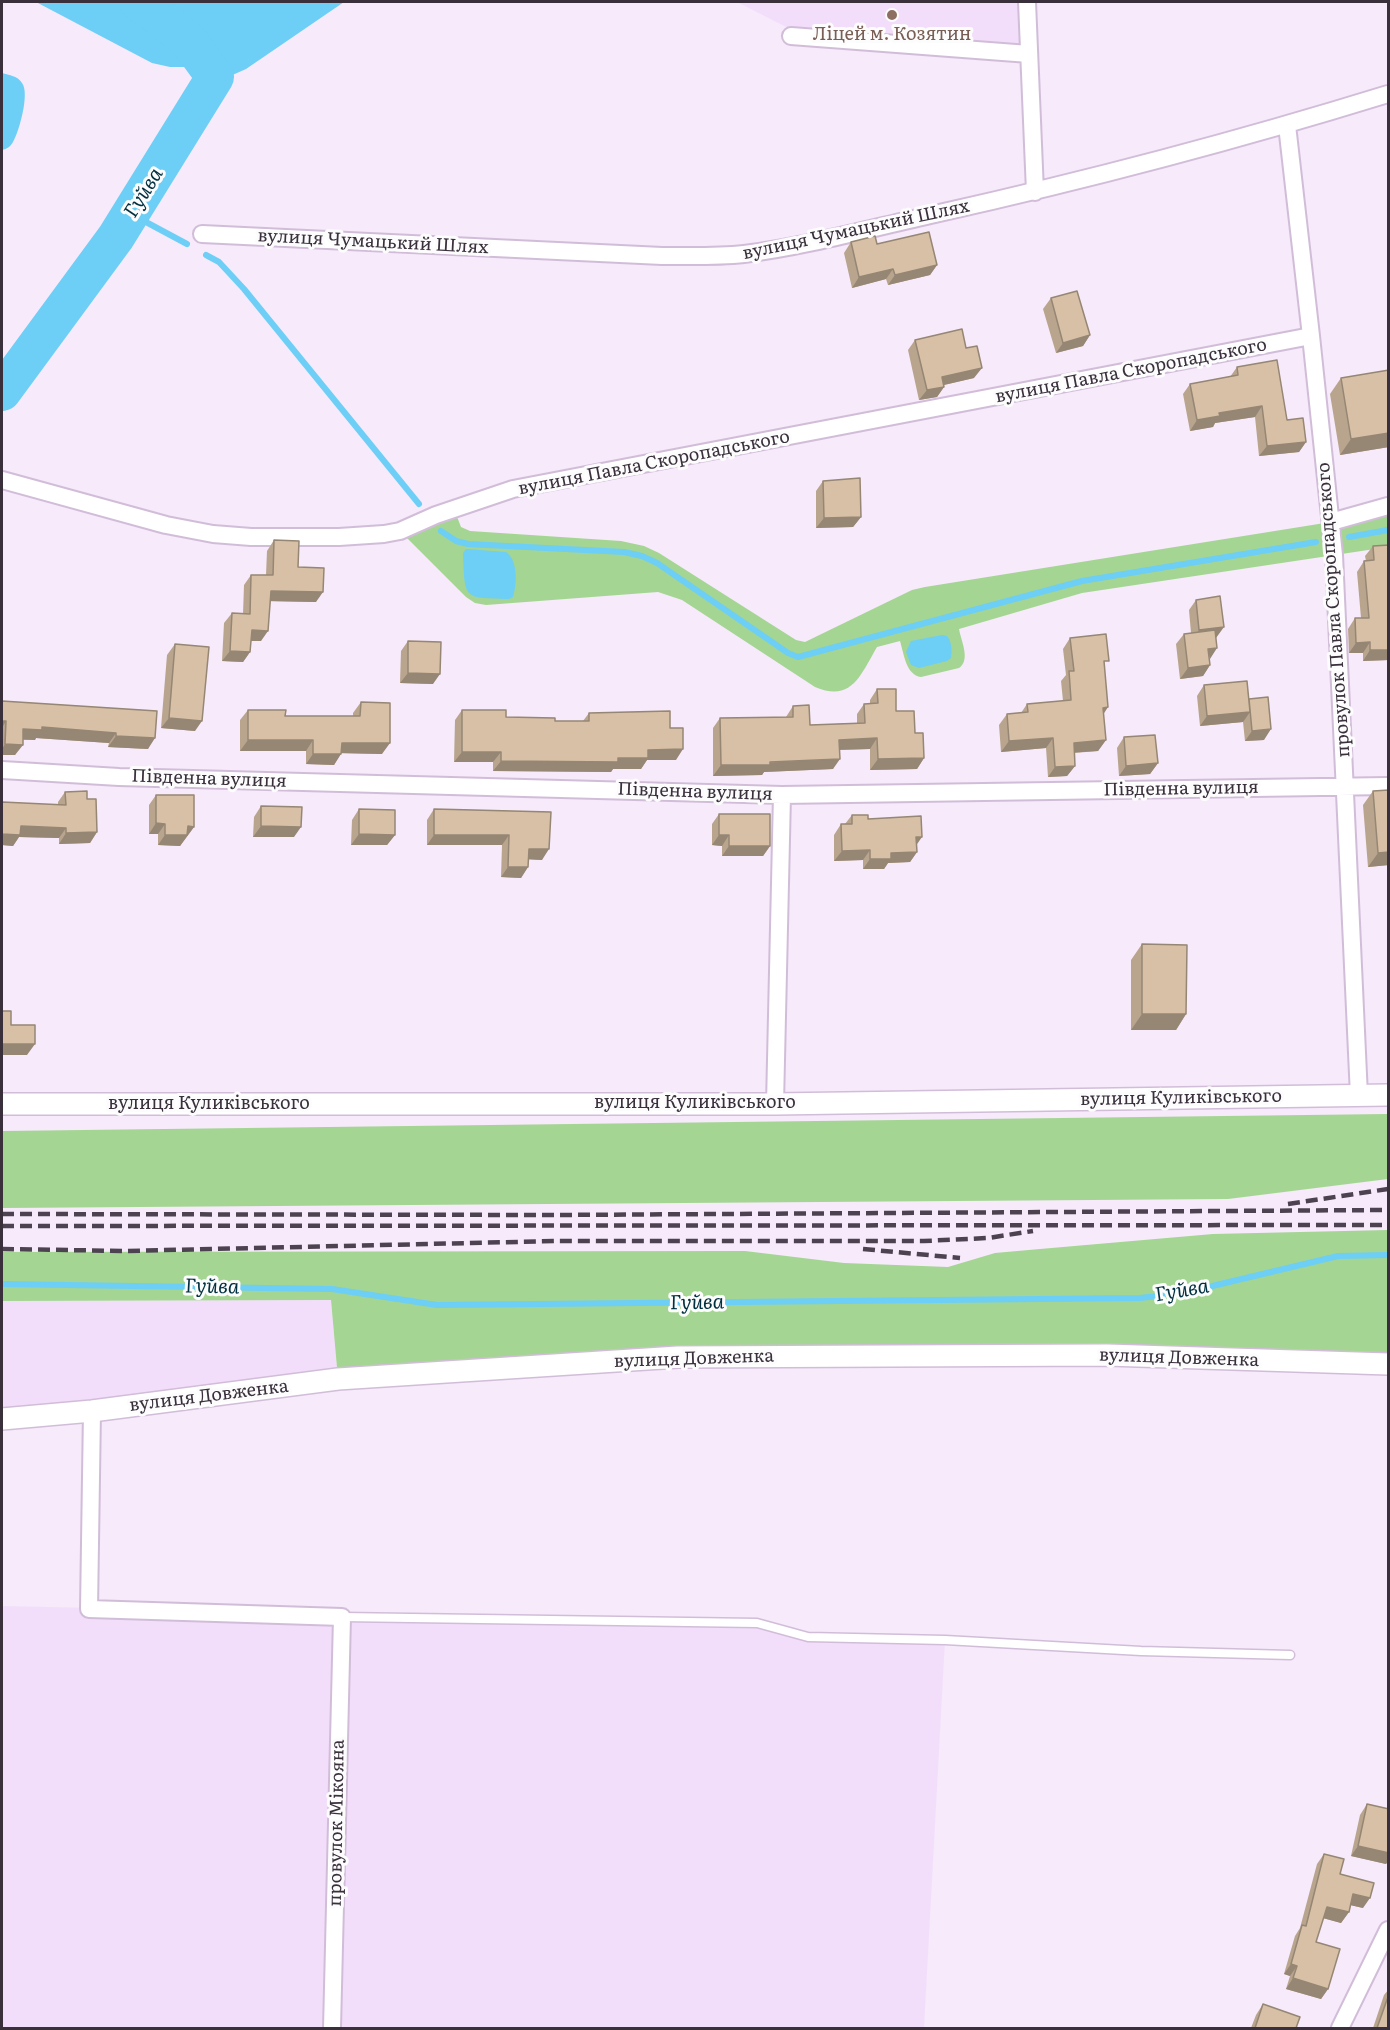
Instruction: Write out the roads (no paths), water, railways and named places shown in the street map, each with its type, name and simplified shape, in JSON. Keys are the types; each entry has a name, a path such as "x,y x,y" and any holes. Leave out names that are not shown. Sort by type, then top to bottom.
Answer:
{"street":[{"path":"1028,2 1035,192"},
{"path":"791,36 1029,54"},
{"name":"вулиця Чумацький Шлях","path":"202,234 701,257 743,254 1035,192 1287,125 1389,94"},
{"name":"провулок Павла Скоропадського","path":"1287,125 1331,522 1346,787 1359,1096"},
{"name":"вулиця Павла Скоропадського","path":"2,480 150,522 207,533 284,537 376,535 400,531 436,515 513,489 1311,336"},
{"path":"1331,522 1389,506"},
{"name":"Південна вулиця","path":"2,770 119,777 782,795 1389,786"},
{"path":"775,1104 782,795"},
{"name":"вулиця Куликівського","path":"2,1104 775,1104 1389,1095"},
{"name":"вулиця Довженка","path":"2,1419 92,1411 338,1379 678,1357 1107,1355 1389,1364"},
{"path":"92,1411 89,1609 342,1617"},
{"name":"провулок Мікояна","path":"332,2028 342,1617"},
{"path":"1340,2028 1389,1930"}],"lane":[{"path":"342,1617 757,1623 808,1637 945,1640 1141,1651 1290,1655"}],"water":[{"path":"36,2 344,2 246,69 228,77 215,77 189,67 170,67 152,63"},
{"path":"2,73 18,79 24,88 25,95 21,122 13,142 2,150"},
{"path":"466,549 506,552 510,556 516,573 513,597 509,599 482,598 469,593 464,579 463,553"},
{"path":"947,636 950,641 951,658 919,668 911,665 906,652 911,641"}],"waterway":[{"name":"Гуйва","path":"2,392 116,237 215,77 190,43 164,20 138,2"},
{"path":"131,214 187,244"},
{"path":"206,255 219,262 244,289 419,504"},
{"path":"1349,537 1388,530"},
{"path":"441,531 456,541 468,544 624,552 642,556 657,563 788,653 798,657 1082,581 1316,542"},
{"name":"Гуйва","path":"2,1284 332,1289 437,1305 1140,1298 1183,1293 1338,1256 1388,1255"}],"railway":[{"path":"1288,1204 1388,1189"},
{"path":"2,1214 556,1215 1388,1210"},
{"path":"2,1226 1388,1225"},
{"path":"2,1249 126,1251 557,1241 924,1241 988,1238 1033,1231"},
{"path":"863,1249 960,1258"}],"place":[{"name":"Ліцей м. Козятин","path":"892,15"}]}
